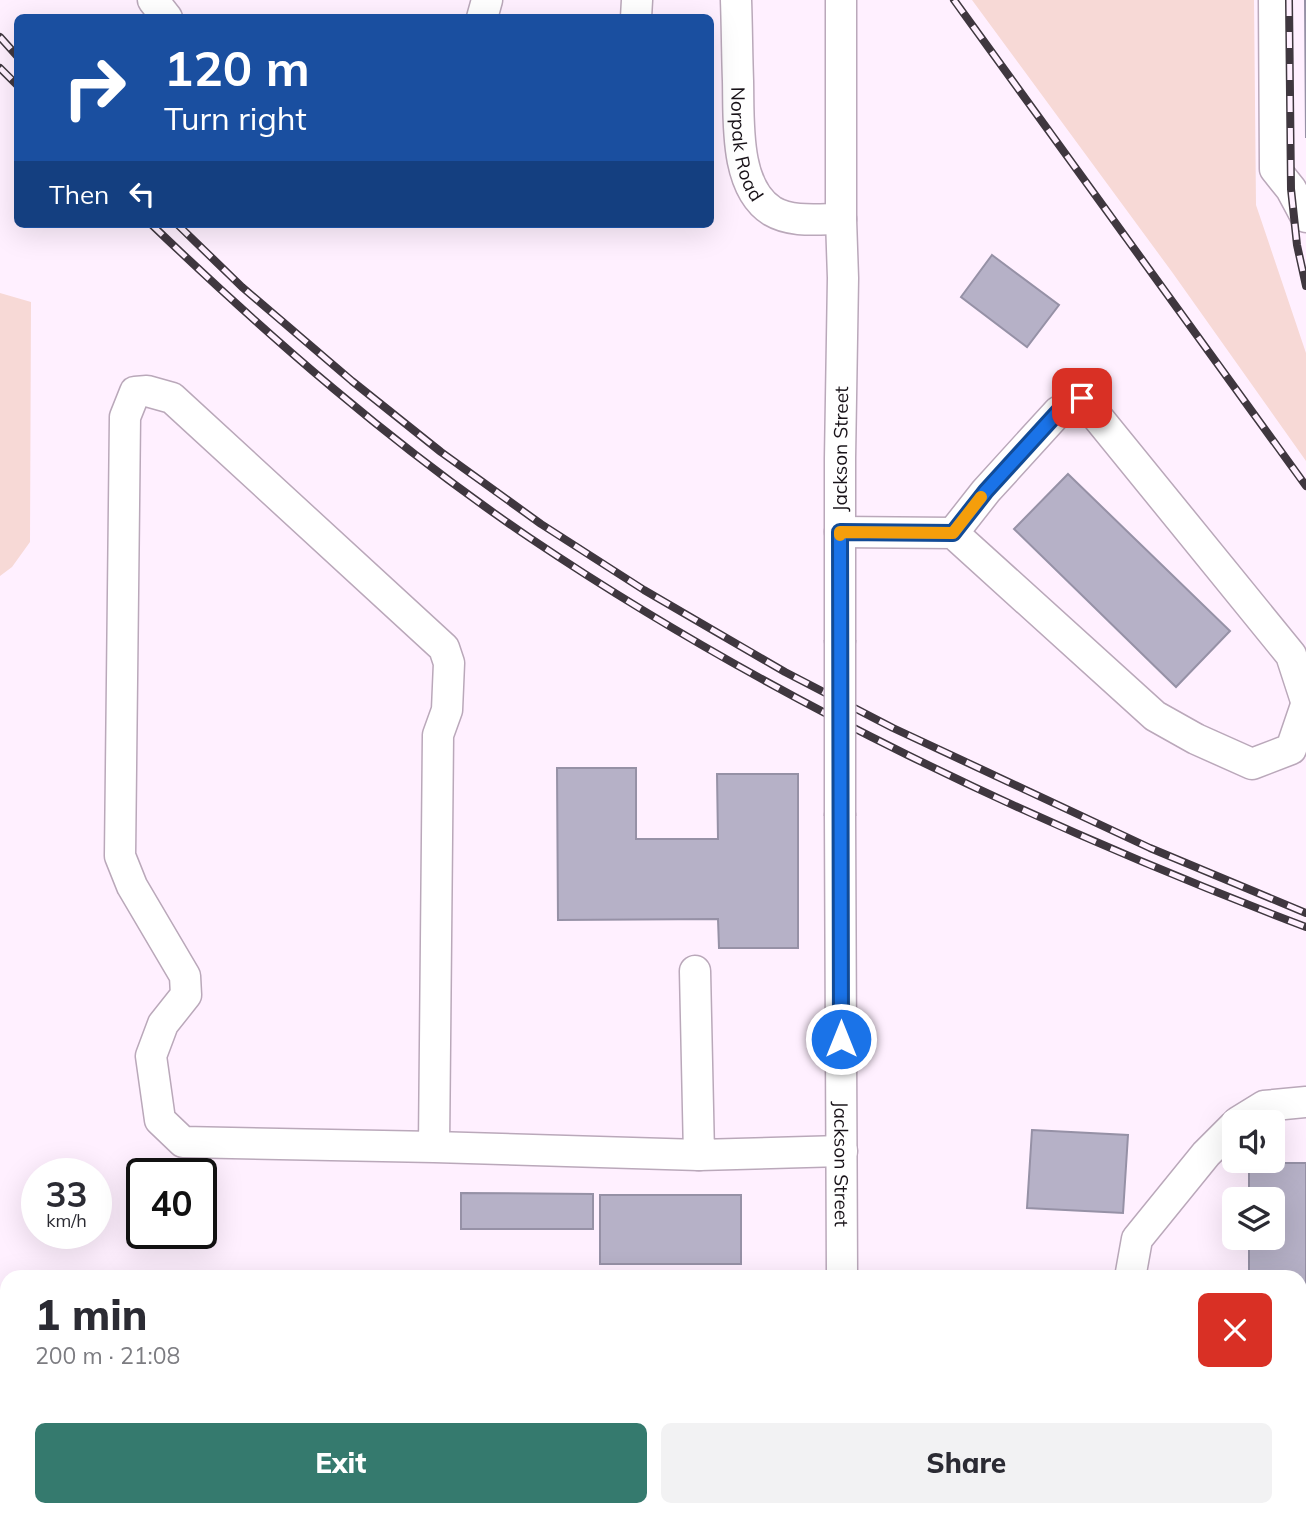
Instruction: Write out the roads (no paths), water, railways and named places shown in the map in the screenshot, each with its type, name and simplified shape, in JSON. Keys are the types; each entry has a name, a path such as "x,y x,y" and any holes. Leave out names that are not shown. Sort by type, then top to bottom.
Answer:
{"street":[{"path":"153,0 164,14"},
{"name":"Norpak Road","path":"736,0 739,137 751,186 772,211 790,218 841,219"},
{"name":"Jackson Street","path":"841,0 841,219 844,278 840,532 842,1270"},
{"path":"1274,0 1276,169 1291,189 1306,217"},
{"path":"434,1147 438,735 447,710 449,663 444,648 172,398 148,391 135,393 125,417 120,856 132,886 185,976 186,995 163,1024 151,1056 160,1120 183,1142 699,1155 842,1151"},
{"path":"840,532 953,533 1155,716 1196,739 1252,764 1291,749 1306,703 1291,655 1082,398 1058,412 986,491 953,533"},
{"path":"695,971 699,1155"},
{"path":"1258,1110 1264,1106 1306,1102"},
{"path":"1131,1270 1137,1239 1222,1138"}],"railway":[{"path":"954,0 1306,486"},
{"path":"1289,0 1291,189 1297,245 1306,286"},
{"path":"0,37 14,53"},
{"path":"0,68 14,82"},
{"path":"155,228 287,349 381,428 480,503 621,597 715,653 907,755 1104,846 1306,927"},
{"path":"181,228 242,287 352,381 441,452 541,524 644,590 785,672 893,728 1150,848 1306,913"}]}
